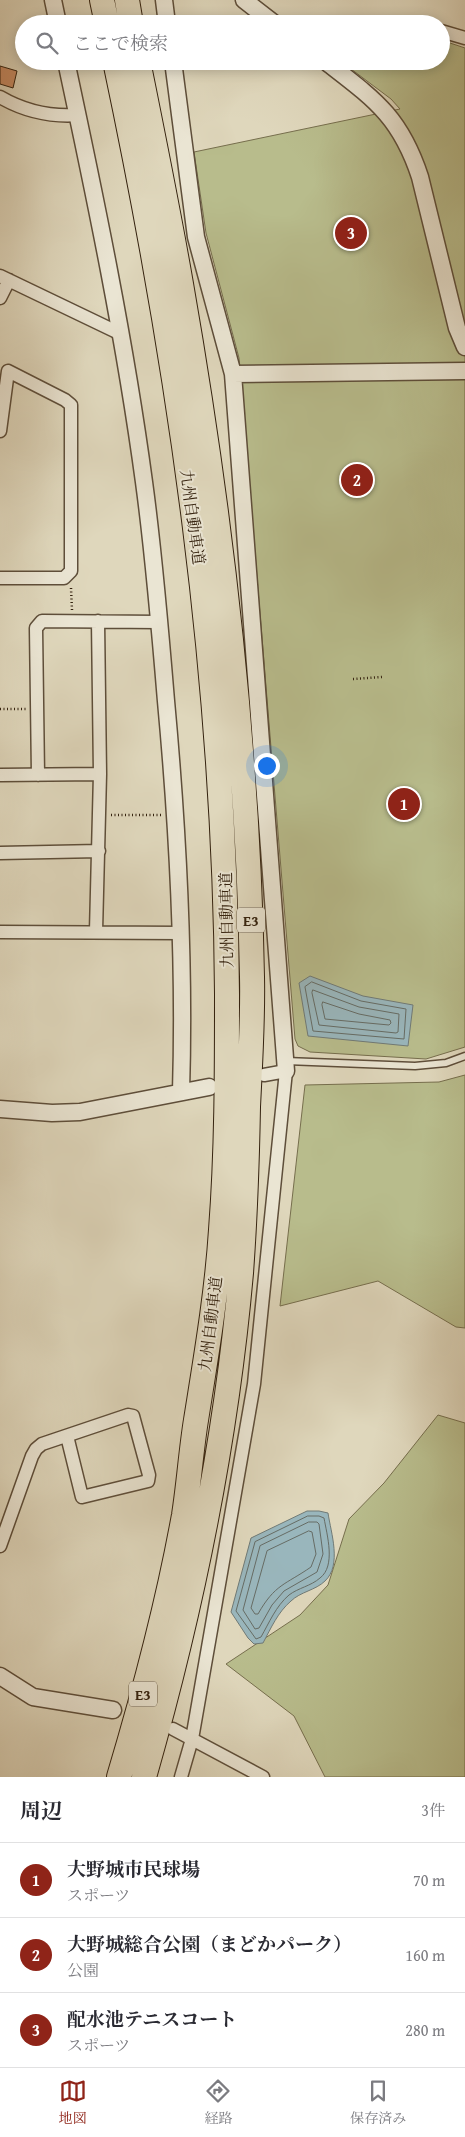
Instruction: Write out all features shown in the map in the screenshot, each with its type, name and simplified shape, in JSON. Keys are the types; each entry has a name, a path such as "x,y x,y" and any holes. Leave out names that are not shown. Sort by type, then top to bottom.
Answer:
{"highway":[{"path":"102,0 105,15"},
{"path":"126,0 129,15"},
{"name":"九州自動車道","path":"117,70 158,285 180,420 196,536 216,725 222,807 226,916 228,1095 221,1231 210,1333 184,1511 164,1611 119,1777"},
{"name":"九州自動車道","path":"140,70 180,283 219,536 239,724 249,863 252,982 241,1270 225,1409 185,1619 164,1709 144,1777"},
{"path":"114,1777 145,1665 164,1611"}],"street":[{"path":"53,0 56,15"},
{"path":"164,0 166,15"},
{"path":"244,0 263,15"},
{"path":"450,34 465,38"},
{"path":"68,70 121,334 144,483 177,815 181,932 181,1092"},
{"path":"174,70 196,237 233,374 286,1066 254,1384 192,1739 181,1777"},
{"path":"337,70 372,98 387,113 400,131 412,154 420,177 457,328 465,347"},
{"path":"0,97 28,110 49,115 78,115"},
{"path":"0,298 4,278 121,334"},
{"path":"0,431 4,368 66,400 71,405 71,571 64,578 0,578"},
{"path":"233,374 465,371"},
{"path":"38,775 36,628 42,621 159,622"},
{"path":"96,931 100,815 98,621"},
{"path":"0,776 100,774"},
{"path":"0,853 99,851"},
{"path":"0,932 181,932"},
{"path":"264,1075 286,1066"},
{"path":"0,1109 52,1113 80,1112 209,1087"},
{"path":"0,1546 5,1515 32,1456 42,1444 128,1415 133,1416 150,1475 148,1481 82,1497 67,1436"},
{"path":"0,1676 33,1697 113,1710"},
{"path":"173,1729 263,1777"}],"lane":[{"path":"286,1066 415,1066 446,1063 465,1056"}],"path":[{"path":"71,571 72,621"},
{"path":"352,679 382,677"},
{"path":"0,709 37,709"},
{"path":"100,815 177,815"}],"green space":[{"path":"450,43 465,48 465,1047 426,1059 310,1052 298,1046 295,1039 239,358 206,233 194,152 400,109 391,99 352,70 450,70"},
{"path":"465,1075 465,1328 456,1327 378,1281 280,1306 305,1085 439,1082"},
{"path":"438,1415 465,1423 465,1777 325,1777 294,1716 226,1664 300,1615 328,1585 349,1519 384,1483"}],"water":[{"path":"310,976 363,996 413,1005 408,1046 308,1036 299,983"},
{"path":"307,1511 328,1513 334,1548 333,1566 330,1574 317,1587 299,1595 286,1605 263,1643 254,1644 231,1612 251,1538"}],"building":[{"path":"0,66 17,71 13,88 0,84"}],"place":[{"name":"配水池テニスコート","path":"351,233"},
{"name":"大野城総合公園（まどかパーク）","path":"357,480"},
{"name":"大野城市民球場","path":"404,804"}]}
